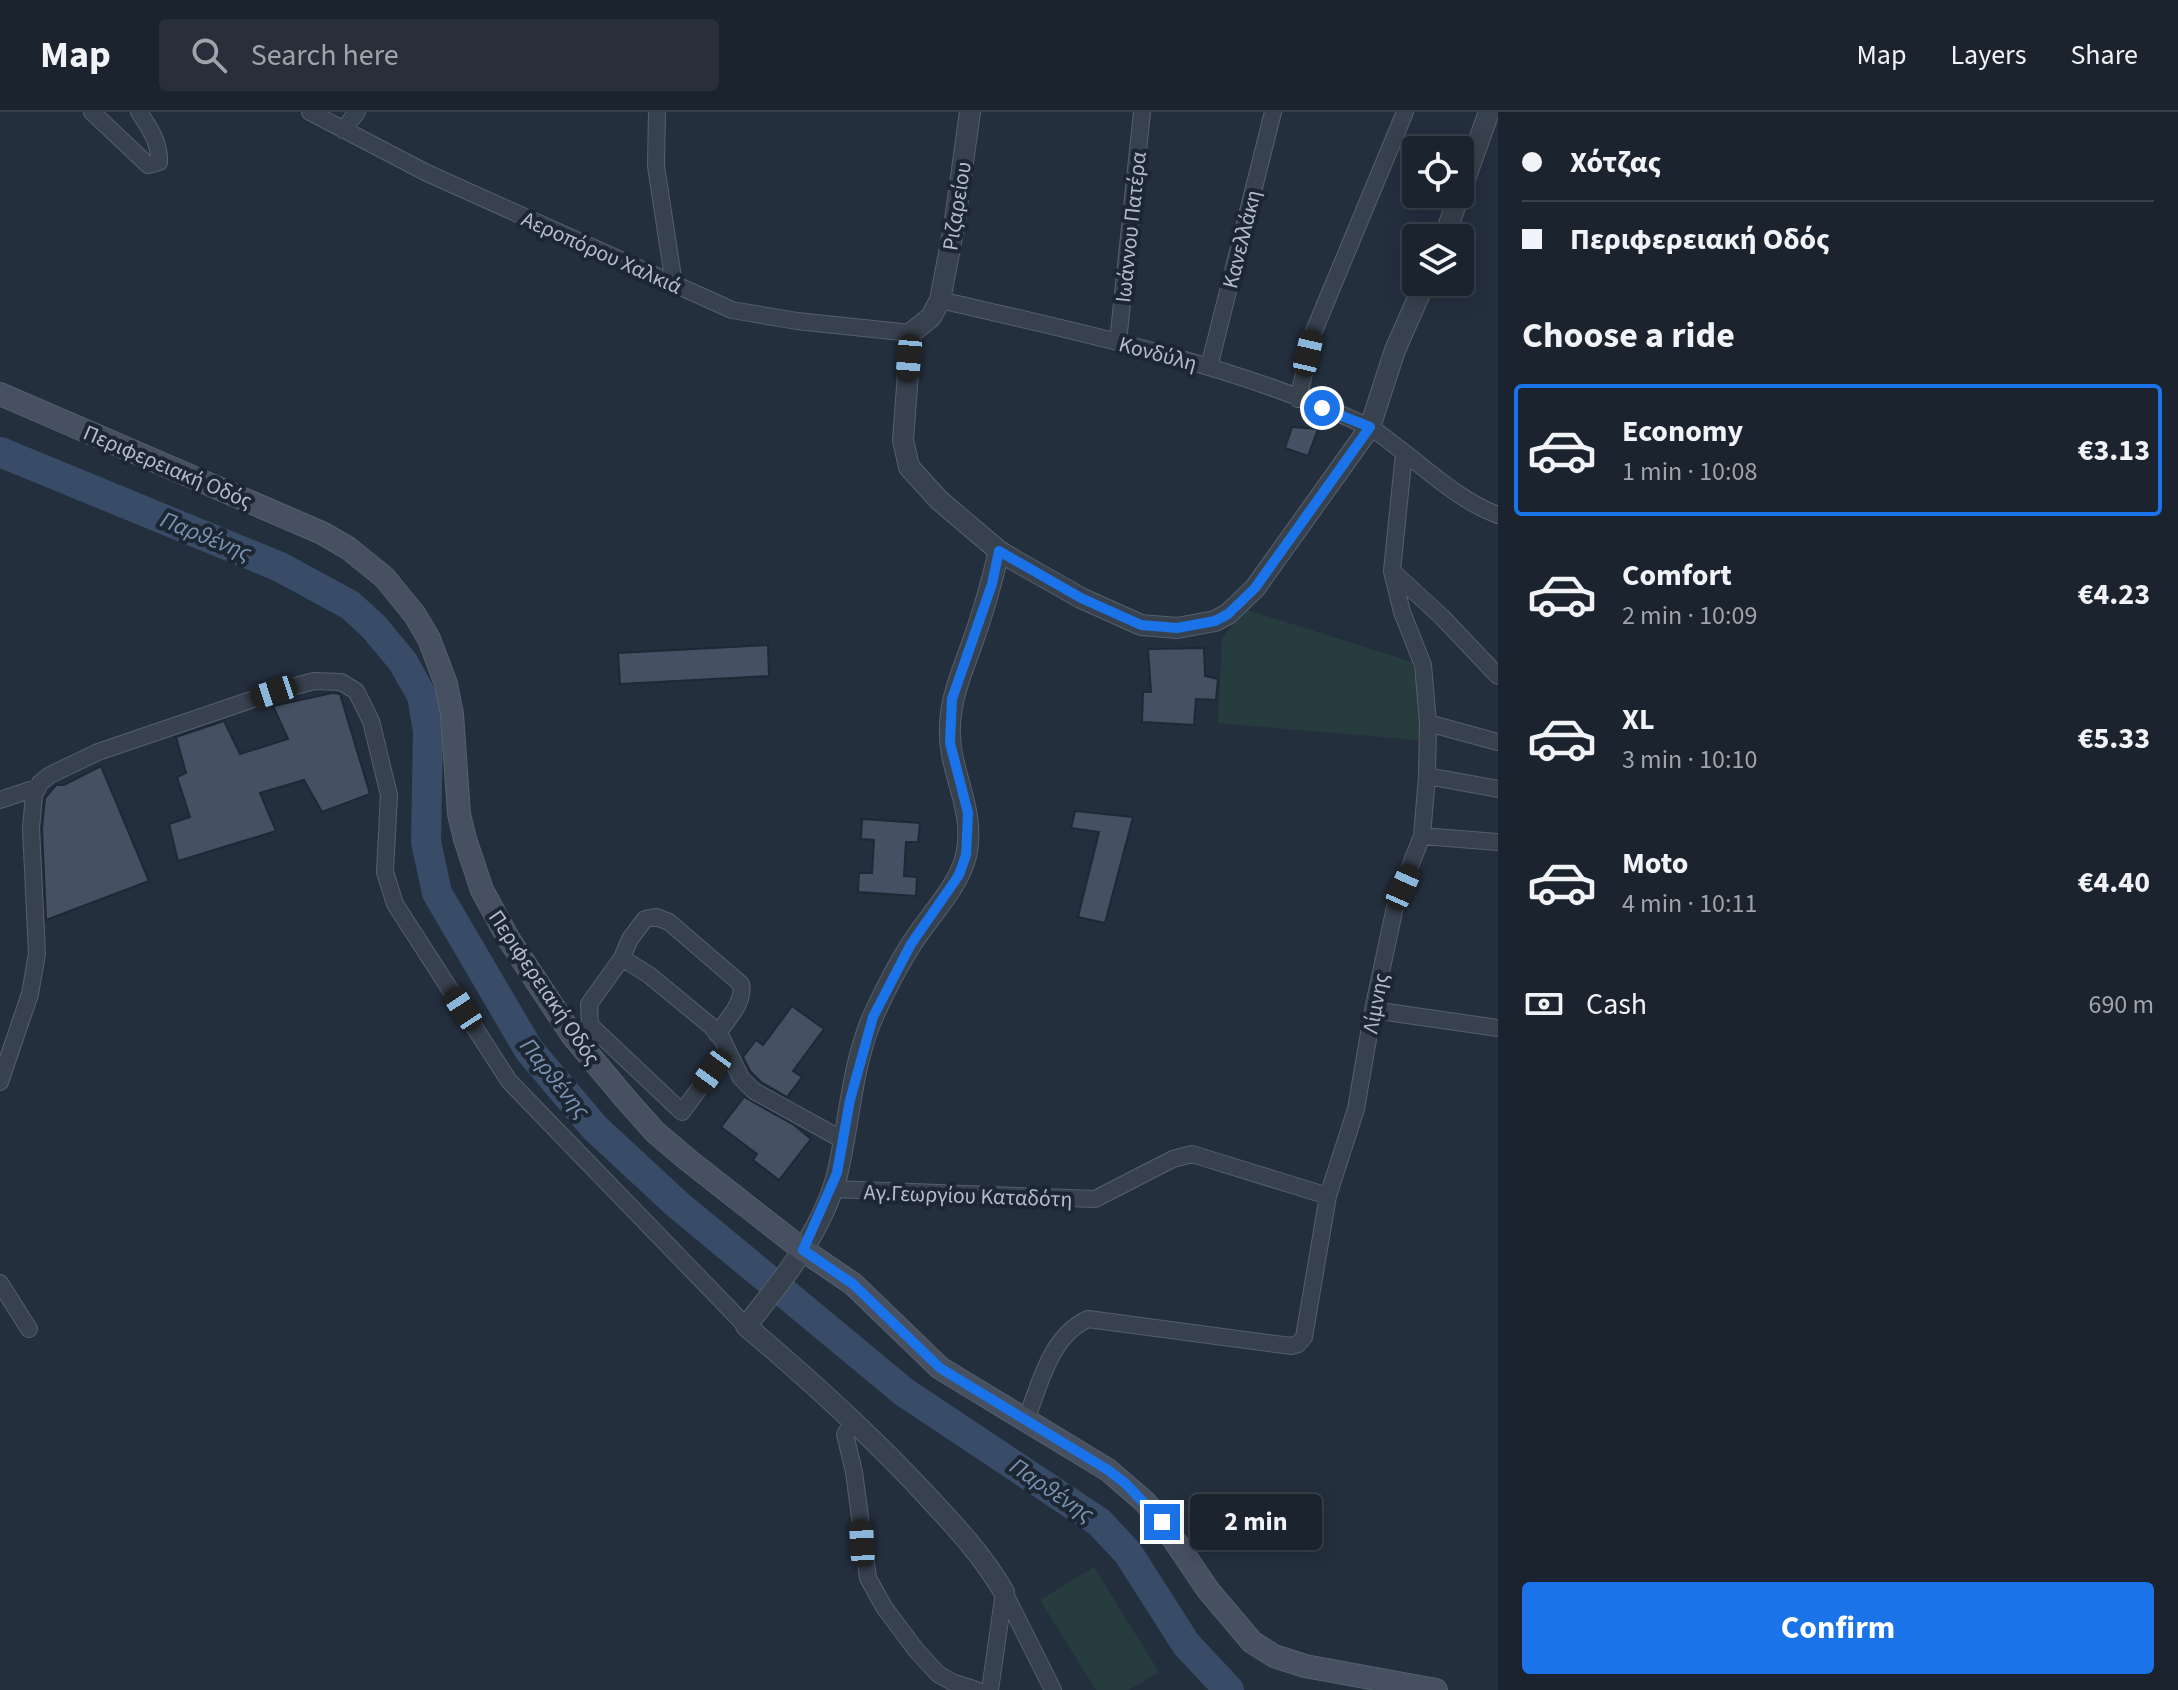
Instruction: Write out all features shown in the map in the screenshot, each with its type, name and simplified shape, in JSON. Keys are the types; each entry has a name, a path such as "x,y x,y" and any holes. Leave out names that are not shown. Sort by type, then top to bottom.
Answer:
{"main road":[{"name":"Περιφερειακή Οδός","path":"0,394 322,533 348,548 384,577 415,615 439,662 452,714 457,790 465,839 482,890 508,938 572,1035 655,1132 803,1250 853,1284 940,1368 1108,1470 1145,1502 1162,1522 1208,1590 1252,1642 1274,1656 1305,1666 1436,1690"}],"street":[{"path":"92,112 148,165 159,162 160,153 152,131 139,112"},
{"name":"Αεροπόρου Χαλκιά","path":"310,112 427,173 732,310 911,333"},
{"path":"343,130 357,112"},
{"path":"657,112 656,166 674,284"},
{"name":"Ριζαρείου","path":"940,300 970,112"},
{"name":"Ιωάννου Πατέρα","path":"1118,342 1142,112"},
{"name":"Κανελλάκη","path":"1209,367 1273,112"},
{"path":"1298,399 1314,331 1405,112"},
{"path":"1450,224 1490,125"},
{"path":"940,300 931,317 911,333 903,440 909,467 939,500 999,551 1081,598 1141,625 1177,628 1215,621 1228,614 1255,588 1370,427 1395,350 1419,296"},
{"name":"Κονδύλη","path":"940,300 1209,367 1298,399 1370,427 1463,498 1498,515"},
{"name":"Λίμνης","path":"1026,1420 1047,1363 1068,1331 1088,1319 1271,1343 1298,1344 1304,1337 1328,1196 1356,1109 1396,902 1422,836 1428,723 1423,665 1402,612 1392,571 1404,453"},
{"path":"746,1326 803,1250 832,1189 850,1100 873,1017 911,944 959,875 966,855 968,813 950,743 952,699 992,584 999,551"},
{"path":"1392,571 1442,617 1498,676"},
{"path":"0,800 36,788 50,775 98,752 274,692 329,680 341,682 356,691 371,721 389,795 385,872 395,904 509,1081 746,1326 854,1421 971,1543 1004,1592 1053,1690"},
{"path":"1428,723 1498,742"},
{"path":"1427,776 1498,789"},
{"path":"0,1082 35,970 37,926 31,815 36,788"},
{"path":"1422,836 1498,842"},
{"path":"717,1034 739,1002 743,991 741,984 669,922 656,917 645,919 589,1004 590,1025 682,1112 727,1051"},
{"path":"622,958 649,975 717,1034 741,1078 754,1091 843,1140"},
{"path":"1373,1010 1498,1028"},
{"name":"Αγ.Γεωργίου Καταδότη","path":"832,1189 1095,1199 1173,1159 1192,1154 1328,1196"},
{"path":"0,1283 29,1329"},
{"path":"854,1421 845,1434 854,1472 868,1578 908,1640 938,1674 977,1690"},
{"path":"990,1690 1004,1592"}],"green space":[{"path":"1245,609 1412,662 1428,741 1218,723 1222,639"},
{"path":"1094,1567 1159,1672 1129,1690 1096,1690 1040,1600"}],"building":[{"path":"1292,427 1318,429 1308,456 1285,448"},
{"path":"768,645 769,676 620,684 618,653"},
{"path":"1204,648 1205,676 1218,679 1216,700 1196,699 1194,725 1142,722 1143,692 1151,692 1148,649"},
{"path":"340,694 370,794 322,812 304,780 260,793 276,831 178,861 169,824 190,817 177,777 186,773 176,737 224,721 240,754 288,739 273,706"},
{"path":"101,766 149,881 46,920 42,828 45,798 56,785 64,785"},
{"path":"1075,811 1133,817 1105,923 1078,917 1099,832 1071,828"},
{"path":"862,819 920,823 918,842 906,842 904,876 917,877 916,896 858,892 859,873 872,873 874,840 861,839"},
{"path":"792,1006 824,1029 793,1071 802,1077 787,1097 761,1082 750,1071 743,1057 756,1040 763,1045"},
{"path":"744,1097 794,1125 811,1139 779,1180 753,1160 757,1154 721,1127"}],"waterway":[{"name":"Παρθένης","path":"0,452 280,567 350,605 374,627 403,662 422,696 428,731 426,842 437,893 529,1050 595,1128 677,1204 904,1392 1099,1522 1128,1553 1186,1644 1229,1690"}],"route":[{"path":"1162,1522 1145,1502 1108,1470 940,1368 853,1284 803,1250 837,1173 850,1100 873,1017 911,944 959,875 966,855 968,813 950,743 952,699 992,584 999,551 1081,598 1141,625 1164,629 1215,621 1239,605 1255,588 1370,427 1322,408"}]}
